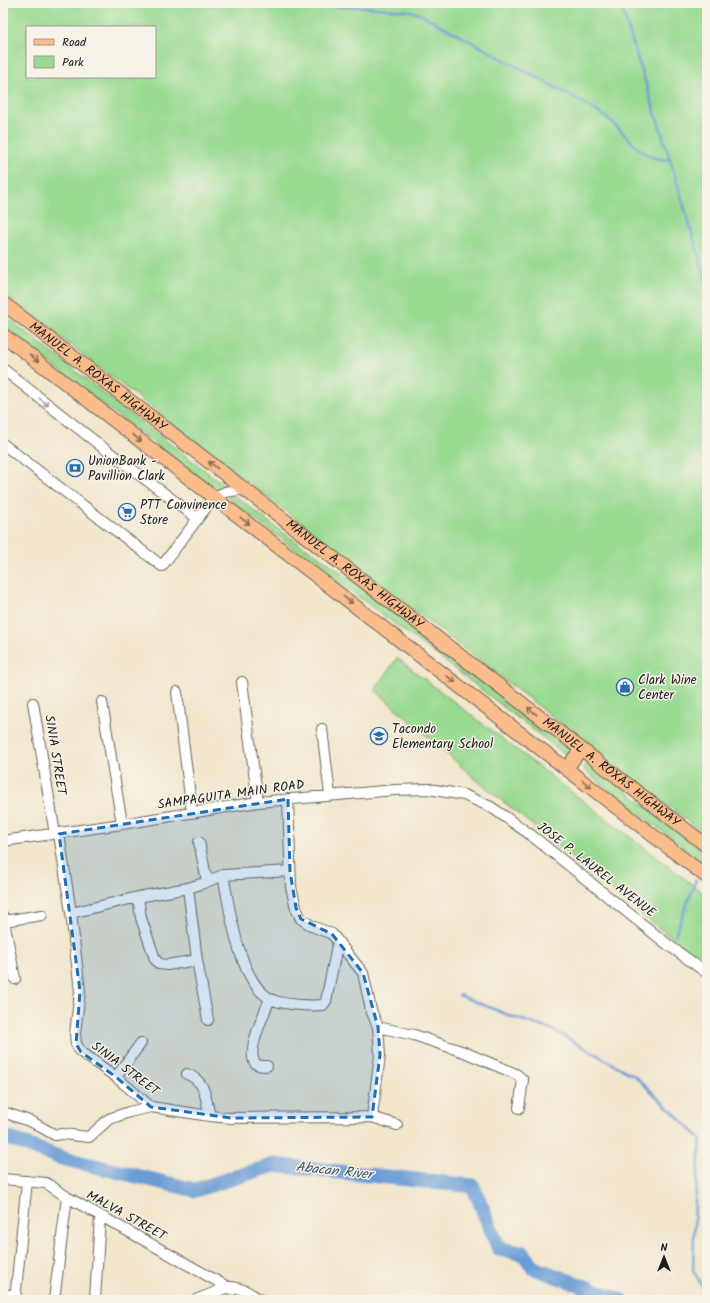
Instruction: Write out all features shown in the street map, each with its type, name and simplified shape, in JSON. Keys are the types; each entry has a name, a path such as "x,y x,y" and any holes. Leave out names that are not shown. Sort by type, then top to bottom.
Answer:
{"main road":[{"name":"MANUEL A. ROXAS HIGHWAY","path":"3,303 707,846"},
{"name":"MANUEL A. ROXAS HIGHWAY","path":"3,335 707,877"},
{"path":"567,768 581,748"}],"street":[{"path":"3,369 97,443 197,518"},
{"path":"3,444 162,566 214,497 225,492 244,489"},
{"path":"242,682 258,802"},
{"path":"177,692 192,812"},
{"path":"102,702 122,824"},
{"name":"SINIA STREET","path":"33,703 71,913 80,991 75,1034 76,1044 81,1052 116,1076 151,1107 231,1118 372,1117 397,1124"},
{"path":"322,728 330,795"},
{"name":"SAMPAGUITA MAIN ROAD","path":"3,841 57,834 258,802 288,799 395,790 429,789 464,795"},
{"name":"JOSE P. LAUREL AVENUE","path":"464,795 491,807 532,835 667,944 707,973"},
{"path":"288,799 291,887 296,908 301,919 314,927 332,934 363,973 371,1010 378,1027 380,1055 372,1117"},
{"path":"199,842 207,881"},
{"path":"71,913 138,897 188,888 223,875 290,871"},
{"path":"223,875 239,951 246,971 262,993 270,999 287,1003 323,1005 326,1001 338,941"},
{"path":"188,888 197,960 208,1020"},
{"path":"138,897 141,918 155,959 159,964 167,965 197,960"},
{"path":"15,979 3,919 42,915"},
{"path":"267,1066 258,1065 253,1061 252,1055 256,1032 270,999"},
{"path":"378,1027 414,1035 464,1052 516,1074 523,1080 519,1108"},
{"path":"116,1076 141,1043"},
{"path":"187,1074 201,1083 204,1089 210,1116"},
{"path":"3,1112 32,1122 55,1135 62,1134 89,1137 109,1119 129,1112 151,1107"},
{"name":"MALVA STREET","path":"3,1179 46,1183 66,1197 100,1216 233,1288 261,1300"},
{"path":"3,1294 15,1298 27,1181"},
{"path":"54,1300 66,1197"},
{"path":"95,1300 100,1216"},
{"path":"196,1300 233,1288"},
{"path":"210,1300 233,1288"}],"highlighted area":[{"path":"288,799 290,871 296,908 301,919 332,934 363,973 378,1027 380,1055 372,1117 231,1118 151,1107 116,1077 81,1052 76,1044 80,991 59,834"}],"green space":[{"path":"3,3 707,3 707,836 3,293"},
{"path":"3,314 117,404 223,484 224,489 217,491 80,387 3,325"},
{"path":"234,495 283,533 326,561 422,633 571,748 571,752 567,754 562,752 447,663 231,501 229,496"},
{"path":"397,658 707,896 707,967 479,782 375,690"},
{"path":"587,763 590,763 707,854 707,862 696,857 586,772 584,767"}],"waterway":[{"path":"128,3 365,7 410,11 420,14 586,104 606,117 645,153 652,157 670,159 707,284"},
{"path":"620,3 670,159"},
{"path":"675,935 696,880"},
{"path":"459,995 513,1017 553,1030 636,1077 701,1139 695,1201 693,1270 707,1295"},
{"name":"Abacan River","path":"3,1136 61,1158 195,1190 274,1165 473,1186 499,1249 523,1253 534,1268 621,1300"}],"place":[{"name":"UnionBank - Pavillion Clark","path":"75,468"},
{"name":"PTT Convinence Store","path":"127,512"},
{"name":"Clark Wine Center","path":"625,687"},
{"name":"Tacondo Elementary School","path":"379,736"}]}
